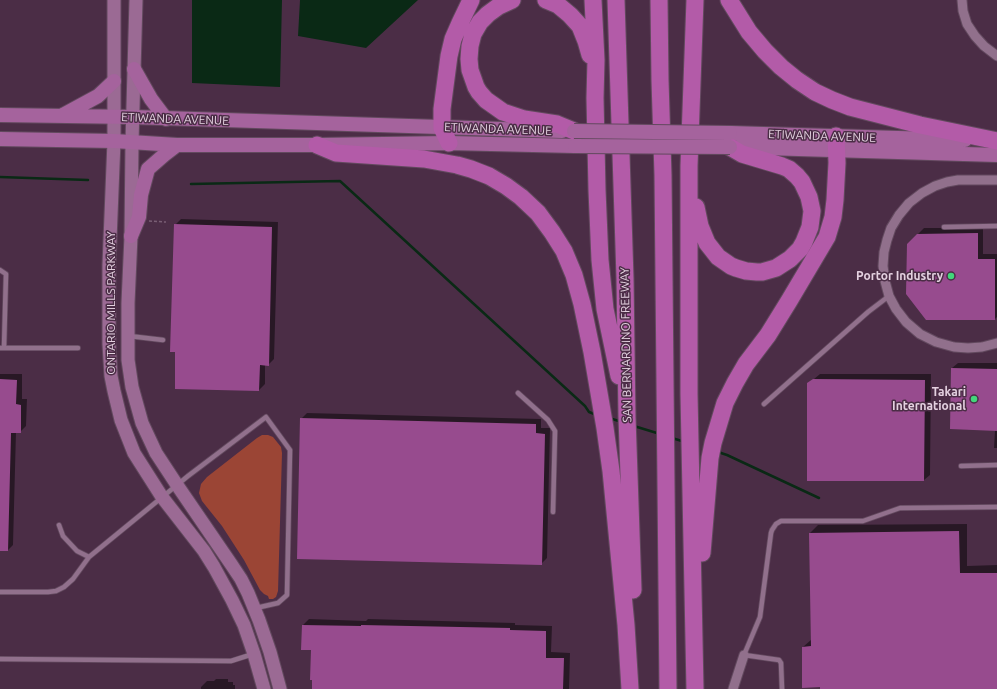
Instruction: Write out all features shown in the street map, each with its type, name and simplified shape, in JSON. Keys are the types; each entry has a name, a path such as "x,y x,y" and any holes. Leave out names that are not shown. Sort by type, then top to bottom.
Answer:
{"highway":[{"path":"446,135 442,109 449,56 453,39 471,0"},
{"path":"512,0 499,6 488,14 480,22 473,34 469,59 470,70 476,87 486,100 503,112 524,119 557,124 574,138"},
{"path":"546,0 558,5 580,26 586,40 591,59 595,98"},
{"path":"593,0 596,60 595,98 600,260 605,309 627,426"},
{"name":"SAN BERNARDINO FREEWAY","path":"616,0 627,426 636,689"},
{"path":"659,0 660,80 664,175 668,689"},
{"path":"695,0 689,166 690,452 695,689"},
{"path":"729,0 749,32 764,52 797,80 815,92 850,107 920,125 997,141"},
{"path":"690,150 694,161 696,205 700,226 711,249 718,257 736,268 762,272 776,268 796,255 804,242 812,219 809,197 802,182 789,170 778,164 742,154 730,140"},
{"path":"700,689 701,569 712,451 725,403 735,383 746,364 768,335 790,301 827,237 833,217 835,200 836,143"},
{"path":"317,145 336,153 424,159 457,165 489,176 521,197 538,213 564,252 574,275 582,304 605,428 611,471 626,625 630,689"}],"main road":[{"name":"ONTARIO MILLS PARKWAY","path":"114,0 114,141 110,265 110,358 112,382 121,420 134,453 162,498 204,551 214,567 244,625 264,689"},
{"name":"ONTARIO MILLS PARKWAY","path":"136,0 128,336 128,360 132,387 142,422 156,452 241,579 255,609 270,652 280,689"},
{"path":"134,69 151,99 166,119"},
{"path":"61,116 98,96 114,80"},
{"name":"ETIWANDA AVENUE","path":"0,115 166,119 446,135 836,143 997,141"},
{"name":"ETIWANDA AVENUE","path":"0,139 114,141 177,145 317,145 446,135"},
{"name":"ETIWANDA AVENUE","path":"836,143 997,155"},
{"path":"131,236 139,217 140,195 148,169 177,145"},
{"path":"110,265 116,277 117,328 118,331 128,336"}],"street":[{"path":"962,0 963,11 967,24 984,46 997,56"},
{"path":"997,180 958,180 934,186 922,193 909,203 898,215 891,228 884,252 883,266 885,281 896,309 906,322 920,334 936,342 954,347 982,347 997,343"},
{"path":"733,689 744,655"}],"lane":[{"path":"944,227 997,226"},
{"path":"0,270 6,274 2,348 78,348"},
{"path":"764,404 868,312 890,296"},
{"path":"128,336 163,340"},
{"path":"518,393 548,420 554,431 552,512"},
{"path":"0,592 56,592 64,587 73,579 89,557 177,485 266,418 290,450 287,594 278,603 255,609"},
{"path":"961,466 997,466"},
{"path":"782,689 781,663 779,660 744,655 760,617 771,533 776,524 781,522 863,521 900,508 997,507"},
{"path":"59,525 63,536 77,551 89,557"},
{"path":"0,659 231,661 254,654"}],"path":[{"path":"145,221 166,222"}],"shaded area":[{"path":"192,0 282,0 280,87 192,83"},
{"path":"300,0 418,0 366,48 298,36"},
{"path":"262,435 273,437 281,447 282,453 278,591 276,597 273,599 269,599 268,596 260,590 244,560 222,526 202,501 199,493 201,484 207,477"}],"building":[{"path":"174,224 272,227 269,366 260,365 259,391 175,389 175,352 170,352"},
{"name":"Portor Industry","path":"978,233 978,259 995,259 995,320 926,320 906,294 907,244 917,234"},
{"name":"Takari International","path":"951,368 997,369 997,431 950,429"},
{"path":"0,379 17,380 16,404 21,405 21,433 11,433 8,551 0,551"},
{"path":"813,379 925,380 924,481 807,481 807,383"},
{"path":"300,418 536,424 536,433 545,434 542,565 297,559"},
{"path":"959,531 960,573 997,573 997,689 802,688 802,647 811,646 809,533"},
{"path":"302,625 510,628 510,630 546,631 546,658 564,658 563,689 312,689 312,680 310,680 311,650 301,650"}],"waterway":[{"path":"0,177 88,180"},
{"path":"191,184 340,181 585,406 589,412 597,415"},
{"path":"609,418 622,422"},
{"path":"634,426 660,434"},
{"path":"672,438 685,442"},
{"path":"718,452 819,498"}],"place":[{"name":"Portor Industry","path":"951,276"},
{"name":"Takari International","path":"974,399"}]}
